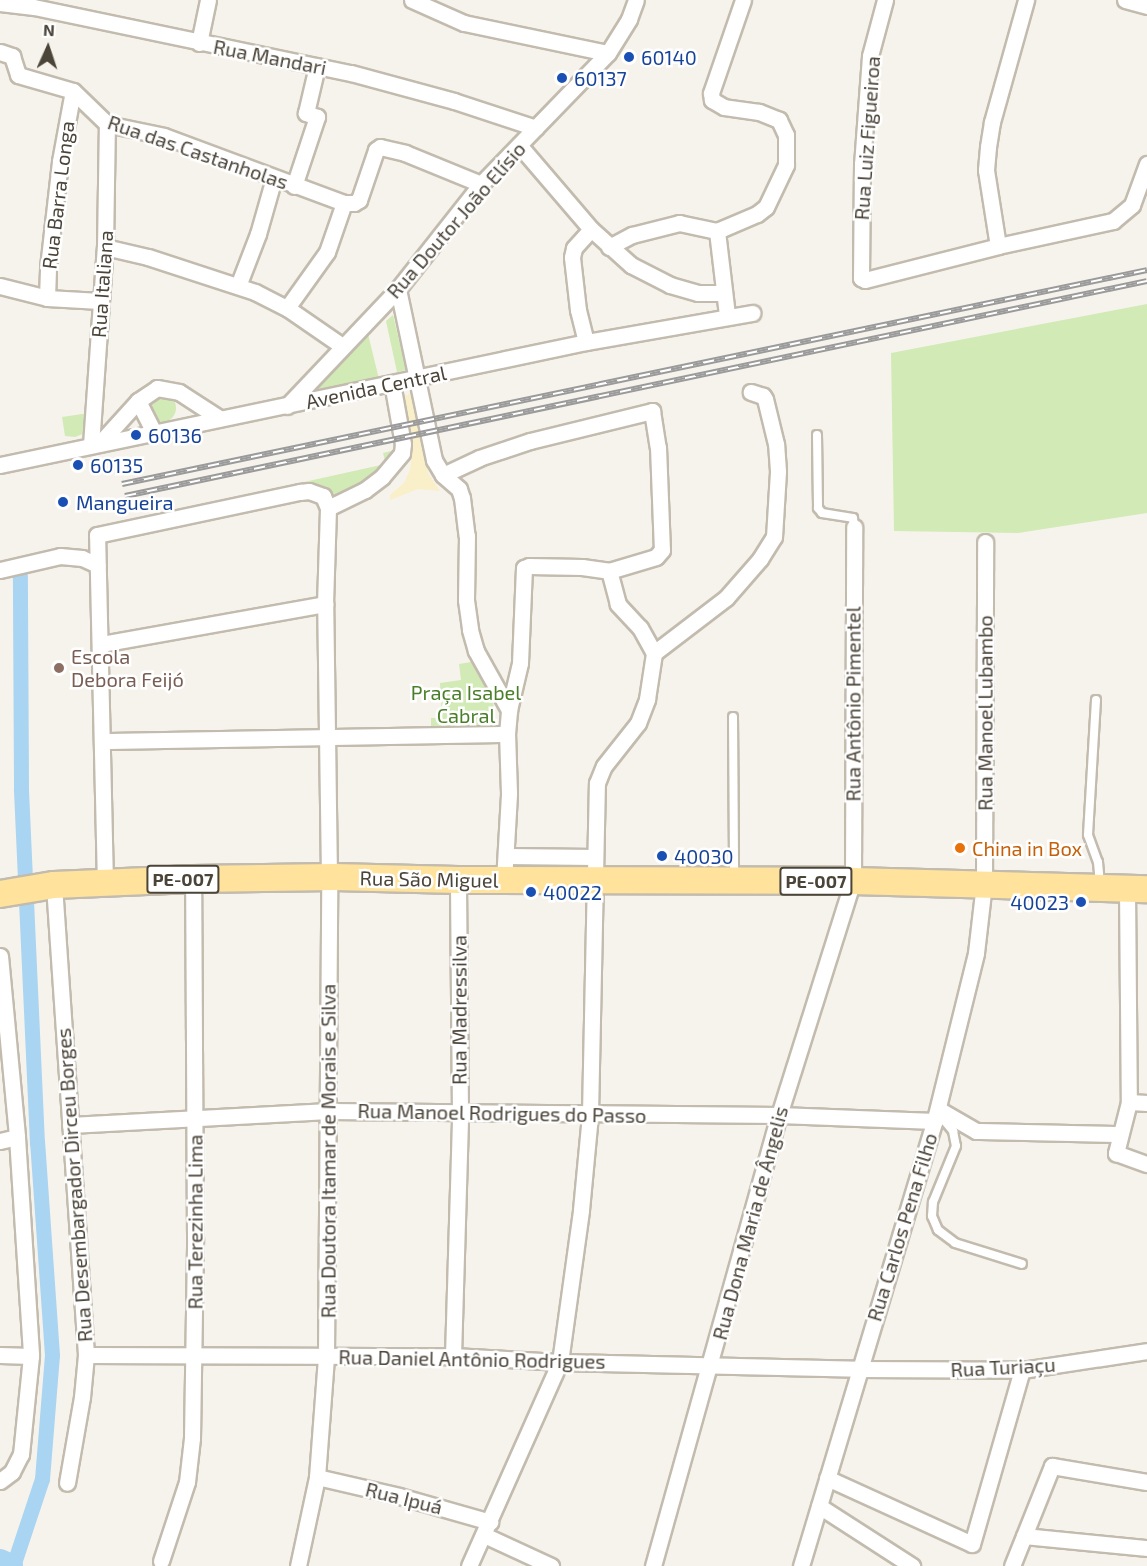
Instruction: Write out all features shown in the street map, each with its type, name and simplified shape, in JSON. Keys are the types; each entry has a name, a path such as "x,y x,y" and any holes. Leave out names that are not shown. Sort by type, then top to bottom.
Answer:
{"main road":[{"name":"Rua São Miguel","path":"27,890 193,879 329,877 458,880 505,869 594,869 734,881 853,881 1137,889"}],"street":[{"path":"199,43 208,0"},
{"name":"Rua Doutor João Elísio","path":"287,406 398,290 481,184 608,53 629,20 636,0"},
{"path":"609,247 632,235 679,223 717,231 758,214 766,207 786,165 786,135 779,120 773,115 717,105 711,93 743,0"},
{"name":"Rua Luiz Figueiroa","path":"885,0 870,56 862,164 861,278 866,280 998,246"},
{"path":"1026,0 992,122 988,147 987,171 998,246 1113,221 1132,205 1147,164"},
{"path":"1125,0 1147,6"},
{"path":"420,2 464,23 608,53"},
{"name":"Rua Mandari","path":"0,3 35,4 199,43 317,66 454,100 536,128"},
{"name":"Rua das Castanholas","path":"0,52 12,56 18,75 73,91 107,124 164,136 294,186 347,203"},
{"path":"294,186 317,117 306,112 317,66"},
{"name":"Rua Barra Longa","path":"46,298 60,161 73,91"},
{"name":"Rua Italiana","path":"95,444 100,301 105,247 107,124"},
{"path":"519,145 591,229 609,247 648,276 698,293 724,293"},
{"path":"287,308 327,252 347,203 359,200 378,147 405,153 481,184"},
{"path":"238,286 258,234 274,178"},
{"path":"586,342 578,310 572,257 574,248 591,229"},
{"path":"717,231 727,315"},
{"path":"105,247 238,286 287,308 342,346"},
{"path":"0,286 46,298 100,301"},
{"path":"398,290 430,444 443,475 459,489 464,507 467,536 466,600 470,630 476,651 509,710"},
{"name":"Avenida Central","path":"0,465 586,342 727,315 753,313"},
{"path":"105,884 97,535 300,492 309,491 323,496 328,508 365,490 382,477 402,453 403,444 392,383"},
{"path":"95,444 138,400 157,388 171,389 219,418"},
{"path":"654,653 726,598 760,559 774,537 778,471 776,444 763,396 751,392"},
{"path":"138,400 154,433"},
{"path":"443,475 479,458 530,441 652,411 658,447 662,550 656,557 609,571 582,567 529,566 524,568 520,663 509,710 507,734 509,792 505,869"},
{"name":"Rua Doutora Itamar de Morais e Silva","path":"298,1566 317,1477 326,1356 329,877 325,604 328,508"},
{"name":"Rua Antônio Pimentel","path":"853,881 854,527"},
{"name":"Rua Manoel Lubambo","path":"984,884 985,542"},
{"path":"0,570 60,556 82,558 98,565"},
{"path":"469,1566 560,1362 581,1210 590,1114 598,775 638,723 647,699 654,653 640,628 618,604 609,571"},
{"path":"101,644 325,604"},
{"path":"102,741 507,734"},
{"name":"Rua Terezinha Lima","path":"161,1561 187,1482 190,1463 195,1354 193,879"},
{"name":"Rua Madressilva","path":"453,1356 460,1113 458,880"},
{"name":"Rua Dona Maria de Ângelis","path":"653,1566 779,1115 853,881"},
{"name":"Rua Carlos Pena Filho","path":"801,1566 936,1115 967,995 984,884"},
{"path":"1137,889 1129,1102 1116,1152 1147,1164"},
{"name":"Rua Desembargador Dirceu Borges","path":"27,890 70,1125 86,1355 82,1397 67,1484"},
{"path":"0,956 5,1062 17,1137 31,1356 21,1454 6,1476"},
{"path":"1129,1102 1147,1103"},
{"name":"Rua Manoel Rodrigues do Passo","path":"70,1125 328,1112 936,1115 976,1131 1119,1134"},
{"path":"0,1141 17,1137"},
{"name":"Rua Turiaçu","path":"858,1370 1022,1370 1147,1351"},
{"path":"0,1355 31,1356"},
{"name":"Rua Daniel Antônio Rodrigues","path":"86,1355 453,1356 560,1362 858,1370"},
{"path":"827,1478 972,1544 1022,1370"},
{"path":"1012,1566 1052,1466 1147,1482"},
{"name":"Rua Ipuá","path":"317,1477 399,1496 487,1528 551,1566"},
{"path":"819,1506 912,1566"},
{"path":"1024,1536 1147,1548"}],"lane":[{"path":"817,435 818,508 822,513 853,518 854,527"},
{"path":"1096,700 1088,835 1098,862 1101,887"},
{"path":"733,717 734,881"},
{"path":"936,1115 948,1122 953,1131 956,1146 933,1202 932,1216 938,1230 955,1243 1022,1264"}],"green space":[{"path":"1147,304 1147,513 1018,533 894,531 891,353"},
{"path":"393,315 406,370 397,372 386,321"},
{"path":"367,330 379,379 308,396 332,369"},
{"path":"162,394 172,398 176,408 172,418 162,422 152,418 148,408 152,398"},
{"path":"89,413 85,433 75,437 65,436 62,417"},
{"path":"399,449 397,466 335,499 287,491 286,486 381,465 385,461 383,453"},
{"name":"Praça Isabel Cabral","path":"471,662 493,701 495,719 486,726 431,726 431,718 442,718 440,683 461,680 459,664"}],"sand":[{"path":"411,394 417,399 428,473 440,491 418,489 390,500 390,495 404,483 410,470 412,453 403,401 404,396"}],"waterway":[{"path":"13,1566 42,1479 52,1355 37,1143 21,788 20,576"},
{"path":"0,1561 11,1566"}],"railway":[{"path":"122,484 1147,270"},
{"path":"125,496 1147,281"}],"place":[{"name":"60140","path":"629,57"},
{"name":"60137","path":"562,78"},
{"name":"60136","path":"136,435"},
{"name":"60135","path":"78,465"},
{"name":"Mangueira","path":"63,502"},
{"name":"Escola Debora Feijó","path":"59,668"},
{"name":"China in Box","path":"960,848"},
{"name":"40030","path":"662,856"},
{"name":"40022","path":"531,892"},
{"name":"40023","path":"1081,902"}]}
